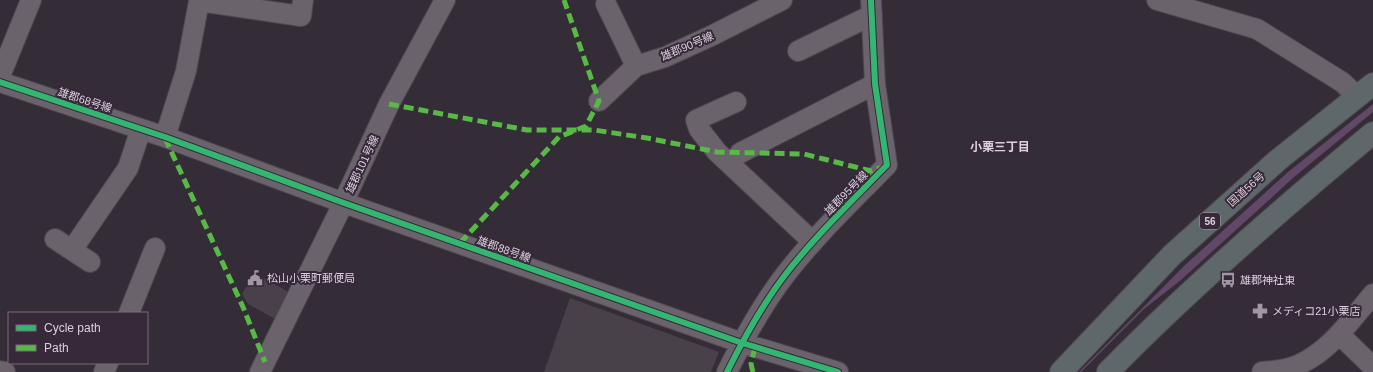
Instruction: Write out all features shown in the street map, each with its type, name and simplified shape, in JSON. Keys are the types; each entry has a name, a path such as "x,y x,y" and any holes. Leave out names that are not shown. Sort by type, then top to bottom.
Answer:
{"highway":[{"name":"国道56号","path":"1061,372 1172,255 1278,160 1365,90"},
{"path":"1108,372 1140,339 1201,282 1305,189 1373,133"}],"street":[{"path":"0,76 32,0"},
{"path":"165,137 186,71 199,1 301,16 303,0"},
{"name":"雄郡101号線","path":"260,372 344,203 390,104 445,0"},
{"name":"雄郡90号線","path":"599,101 636,66 665,57 711,36 782,0"},
{"path":"1157,0 1257,29 1342,82 1365,90"},
{"path":"606,4 636,66"},
{"path":"798,51 871,7"},
{"name":"雄郡95号線","path":"727,372 761,309 785,275 813,242 886,165 875,84 871,7"},
{"name":"雄郡68号線","path":"0,82 165,137"},
{"path":"740,153 875,84"},
{"path":"736,102 696,120 699,129 717,152 813,242"},
{"path":"72,250 128,168 141,129"},
{"name":"雄郡88号線","path":"165,137 344,203 742,343 838,372"},
{"path":"55,239 90,262"},
{"path":"129,312 155,248"},
{"path":"1262,372 1297,366 1314,356 1339,334 1373,294"},
{"path":"1339,334 1373,367"},
{"path":"0,371 5,372"}],"shaded area":[{"path":"1373,104 1373,112 1293,178 1181,280 1144,309 1081,372 1079,372 1185,265 1288,172"}],"building":[{"name":"松山小栗町郵便局","path":"254,273 289,292 275,319 248,304 242,294"},
{"path":"570,298 719,352 711,372 544,372"}],"marked path":[{"path":"460,243 559,137 586,126 599,101 564,0"},
{"path":"389,104 527,130 594,130 647,138 717,152 804,154 871,171 883,167"},
{"path":"165,138 243,307 265,362"},
{"path":"753,372 751,364 755,347"}],"cycle path":[{"path":"727,372 754,322 785,275 821,233 887,165 875,84 871,0"},
{"path":"0,82 165,137 344,203 742,343 838,372"}],"place":[{"name":"松山小栗町郵便局","path":"255,278"},
{"name":"雄郡神社東","path":"1228,280"},
{"name":"メディコ21小栗店","path":"1260,311"}],"district":[{"name":"小栗三丁目","path":"1000,147"}]}
